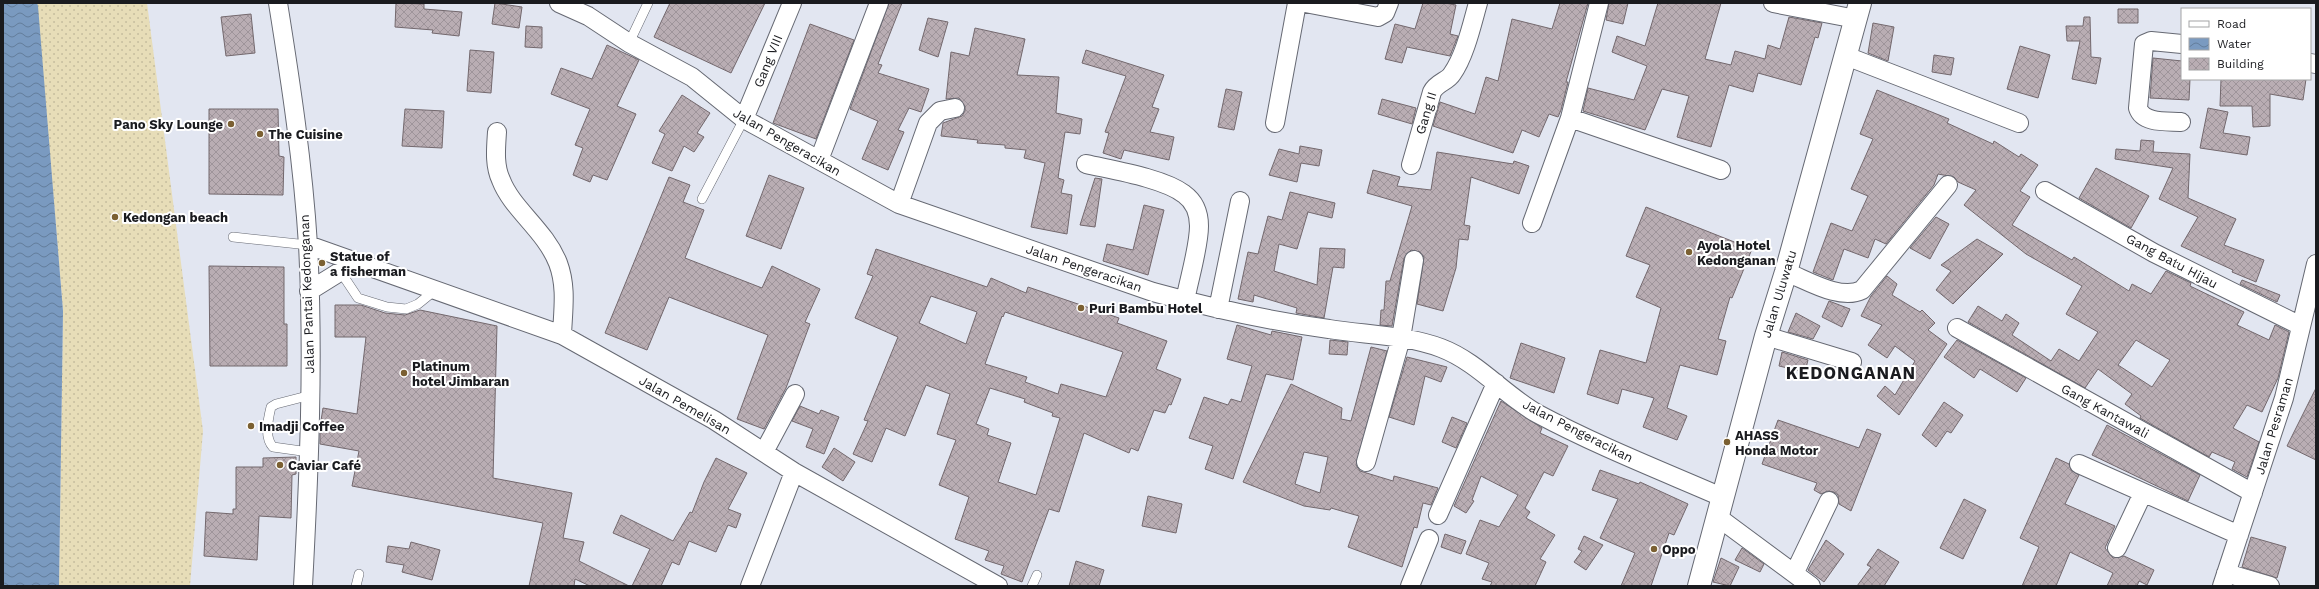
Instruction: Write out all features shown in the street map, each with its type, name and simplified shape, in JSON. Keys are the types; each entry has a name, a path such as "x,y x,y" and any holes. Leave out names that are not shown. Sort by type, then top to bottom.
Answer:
{"street":[{"name":"Jalan Pantai Kedonganan","path":"278,3 299,144 308,245 311,395 303,586"},
{"name":"Jalan Pengeracikan","path":"559,3 591,9 629,43 692,78 744,119 819,160 855,182 899,204 1153,292 1184,301 1328,329 1401,338 1424,343 1453,353 1539,414 1721,508 1811,586"},
{"name":"Gang VIII","path":"744,119 792,3"},
{"path":"819,160 879,3"},
{"path":"1275,123 1297,3"},
{"path":"1305,3 1379,17 1385,13 1389,3"},
{"name":"Gang II","path":"1411,165 1432,92 1435,85 1453,73 1470,34 1478,3"},
{"path":"1532,223 1570,118 1599,3"},
{"path":"1773,3 1858,11"},
{"name":"Jalan Uluwatu","path":"1699,586 1766,336 1786,272 1858,11"},
{"path":"2181,44 2151,41 2144,44 2138,108 2141,114 2147,118 2181,122"},
{"path":"1846,56 2019,123"},
{"path":"899,204 928,123 940,111 955,108"},
{"path":"1570,118 1721,170"},
{"path":"497,132 496,162 501,180 544,238 558,262 565,293 562,335"},
{"path":"1086,164 1143,177 1163,184 1178,190 1192,202 1197,211 1199,227 1184,301"},
{"path":"1786,272 1834,291 1852,293 1862,290 1948,185"},
{"name":"Gang Batu Hijau","path":"2045,191 2154,253 2301,326"},
{"path":"1218,308 1240,201"},
{"name":"Jalan Pemelisan","path":"308,245 347,267 434,291 562,335 714,420 794,472 998,586"},
{"path":"1366,462 1401,338 1414,260"},
{"name":"Jalan Pesraman","path":"2224,580 2284,398 2316,264"},
{"path":"309,291 347,267"},
{"name":"Gang Kantawali","path":"1957,328 2253,493"},
{"path":"1766,336 1852,362"},
{"path":"1438,515 1496,383"},
{"path":"764,452 795,394"},
{"path":"2078,464 2239,535"},
{"path":"750,586 794,472"},
{"path":"2117,548 2143,493"},
{"path":"1795,572 1829,501"},
{"path":"1410,586 1429,539"},
{"path":"2224,580 2270,586"}],"lane":[{"path":"629,43 648,3"},
{"path":"702,199 744,119"},
{"name":"Jalan Pemelisan","path":"233,237 308,245"},
{"path":"347,267 358,298 387,307 406,309 418,304 434,291"},
{"path":"309,452 273,447 269,443 267,436 271,407 276,404 311,395"},
{"path":"356,586 359,574"},
{"path":"1032,586 1037,575"}],"sand":[{"name":"Kedongan beach","path":"37,3 147,3 203,431 190,586 59,586 63,311"}],"water":[{"path":"3,3 37,3 38,6 63,311 59,586 3,586"}],"building":[{"path":"396,3 424,4 424,9 462,12 459,36 432,33 433,30 395,27"},
{"path":"495,3 522,7 519,28 492,24"},
{"path":"670,3 765,3 731,73 654,37"},
{"path":"889,3 902,3 878,64 882,65 878,73 929,89 921,112 909,108 898,130 904,132 888,170 862,159 878,121 850,109"},
{"path":"1423,3 1445,3 1456,5 1450,34 1458,36 1450,56 1407,47 1402,63 1385,59 1395,24 1415,29"},
{"path":"1560,3 1588,3 1566,82 1568,82 1561,110 1558,117 1549,114 1539,137 1522,130 1513,153 1433,126 1440,102 1475,114 1486,77 1498,81 1512,19 1552,29"},
{"path":"1609,3 1628,3 1623,24 1606,20"},
{"path":"1658,3 1721,3 1705,59 1731,65 1735,51 1765,59 1768,45 1780,49 1789,17 1822,23 1818,38 1815,37 1801,85 1758,73 1753,92 1729,85 1711,147 1677,137 1689,96 1662,89 1645,130 1583,111 1588,88 1634,100 1647,66 1612,52 1617,36 1645,46"},
{"path":"2118,9 2138,9 2138,23 2118,23"},
{"path":"251,14 255,53 226,56 221,17"},
{"path":"2084,17 2090,17 2091,57 2101,58 2096,84 2072,79 2080,41 2067,41 2066,26 2083,26"},
{"path":"928,18 948,22 938,57 919,50"},
{"path":"1873,23 1894,27 1888,61 1868,53"},
{"path":"810,24 854,40 816,139 773,123"},
{"path":"526,26 542,27 542,48 525,47"},
{"path":"975,28 1025,39 1017,75 1059,77 1056,113 1082,119 1080,134 1065,132 1058,178 1064,180 1061,193 1072,195 1067,234 1031,227 1045,163 1024,158 1026,150 1005,148 1005,145 977,143 978,140 941,136 943,123 962,116 965,111 965,106 959,98 946,99 951,52 969,56"},
{"path":"607,45 639,60 617,106 636,114 607,180 593,175 590,182 573,175 583,148 575,145 590,109 551,94 561,68 592,79"},
{"path":"2020,46 2050,55 2038,98 2007,89"},
{"path":"470,50 494,52 491,93 467,91"},
{"path":"1086,50 1164,75 1152,107 1159,109 1150,132 1174,137 1169,160 1124,150 1121,159 1103,153 1109,133 1105,132 1126,76 1082,63"},
{"path":"1934,55 1954,58 1951,75 1932,72"},
{"path":"2153,58 2181,61 2181,80 2190,80 2189,100 2150,98"},
{"path":"2221,80 2306,80 2303,100 2270,94 2270,126 2253,127 2252,106 2220,106"},
{"path":"1226,89 1242,92 1234,130 1218,127"},
{"path":"1877,90 1949,119 1947,123 1993,144 1994,141 2019,157 2021,154 2038,165 2020,191 2030,197 2012,225 2072,260 2074,257 2129,291 2132,284 2151,294 2166,271 2191,283 2190,286 2244,312 2237,325 2269,340 2275,325 2289,332 2278,378 2262,412 2247,405 2233,428 2259,442 2247,477 2232,469 2235,462 2212,452 2209,457 2140,418 2141,416 2125,404 2132,394 2098,369 2085,388 1968,322 1978,306 2002,321 2006,314 2019,323 2012,335 2051,361 2059,349 2079,361 2098,332 2066,314 2082,286 2026,254 1964,205 1976,190 1958,182 1954,177 1938,174 1934,185 1886,244 1875,239 1868,258 1844,249 1833,280 1813,272 1831,223 1852,231 1868,196 1851,189 1873,139 1860,134","holes":["2136,340 2170,360 2152,387 2118,365"]},
{"path":"682,95 710,113 697,133 704,137 694,152 684,146 672,171 652,163 665,134 659,131"},
{"path":"1382,99 1416,108 1412,124 1378,114"},
{"path":"2208,108 2228,112 2223,133 2250,137 2247,155 2200,148"},
{"path":"209,109 278,109 279,156 284,157 283,195 209,194"},
{"path":"405,109 444,111 442,148 402,146"},
{"path":"2141,140 2154,141 2153,152 2190,154 2188,198 2236,219 2224,245 2264,260 2256,282 2232,272 2233,270 2181,246 2198,217 2159,199 2173,168 2115,159 2116,149 2140,151"},
{"path":"1300,146 1322,150 1319,166 1301,163 1297,182 1269,175 1279,149 1299,154"},
{"path":"1437,152 1513,164 1514,161 1529,166 1519,194 1471,177 1464,225 1470,226 1468,240 1459,239 1456,268 1443,311 1417,304 1424,257 1420,252 1411,250 1404,258 1392,326 1380,325 1381,310 1384,310 1386,281 1390,281 1412,206 1367,193 1373,170 1400,177 1397,186 1431,190"},
{"path":"2096,168 2149,196 2131,228 2079,198"},
{"path":"769,175 804,188 781,249 746,236"},
{"path":"669,177 690,185 683,202 704,210 685,258 762,288 772,266 820,289 805,322 810,324 786,388 764,429 737,419 768,335 669,297 647,350 605,333"},
{"path":"1095,178 1102,179 1095,227 1080,225"},
{"path":"1290,192 1335,203 1332,218 1308,212 1297,249 1279,244 1274,271 1317,285 1320,248 1345,249 1344,268 1333,267 1324,318 1296,313 1297,308 1254,295 1253,302 1238,299 1248,252 1258,254 1268,216 1282,220"},
{"path":"1144,205 1164,210 1148,275 1103,261 1107,244 1133,250"},
{"path":"1646,207 1752,249 1732,298 1730,297 1718,339 1726,341 1717,375 1680,365 1667,408 1687,416 1677,440 1643,427 1654,398 1622,389 1618,404 1587,394 1600,350 1646,363 1661,308 1636,297 1650,265 1626,256"},
{"path":"1936,217 1949,224 1930,259 1910,248"},
{"path":"1977,239 2003,254 1953,304 1936,290 1951,271 1941,265"},
{"path":"876,249 987,287 991,278 1026,293 1028,287 1119,318 1117,323 1167,341 1156,369 1181,379 1171,405 1169,404 1165,413 1154,410 1138,451 1131,448 1129,453 1084,433 1059,512 1049,509 1022,582 1001,574 1004,566 985,560 989,551 955,539 969,497 939,485 956,440 937,434 950,394 926,385 905,436 886,428 872,462 853,454 868,421 864,420 898,337 855,318 873,276 867,274","holes":["931,296 977,312 966,344 919,323","1005,312 1123,352 1106,397 1061,384 1058,394 1025,382 1027,377 985,364 1002,316 1003,317","990,388 1025,399 1024,402 1053,413 1052,416 1060,418 1036,495 998,482 1011,443 987,435 989,429 976,424"]},
{"path":"209,266 284,267 284,324 287,324 287,366 210,366"},
{"path":"1887,276 1897,284 1892,295 1920,312 1922,310 1935,323 1928,330 1947,344 1899,415 1877,396 1885,386 1895,395 1915,361 1895,346 1887,358 1868,345 1882,325 1861,316 1871,296"},
{"path":"2242,280 2280,295 2277,302 2240,284"},
{"path":"1829,301 1850,309 1842,327 1822,317"},
{"path":"335,305 361,305 385,313 405,315 420,310 497,326 493,478 572,493 563,538 584,542 579,561 629,586 590,586 575,579 574,586 529,586 543,523 352,486 359,451 320,444 320,427 323,408 357,414 366,337 335,337"},
{"path":"1796,313 1820,326 1813,339 1788,332"},
{"path":"1237,325 1271,335 1272,331 1302,337 1293,380 1266,374 1233,479 1205,469 1213,446 1189,438 1204,397 1228,405 1231,399 1241,402 1252,366 1227,359"},
{"path":"1330,340 1348,342 1347,355 1329,354"},
{"path":"1957,340 2026,378 2017,392 1980,369 1974,378 1944,357"},
{"path":"1521,343 1565,358 1554,393 1510,378"},
{"path":"1371,347 1387,351 1356,465 1360,471 1393,481 1394,476 1438,488 1431,505 1423,503 1417,528 1414,527 1402,567 1348,547 1359,516 1331,508 1330,510 1304,506 1243,482 1291,384 1342,408 1341,419 1351,421","holes":["1304,452 1328,457 1320,493 1295,484"]},
{"path":"1782,352 1808,360 1805,372 1779,366"},
{"path":"1407,357 1447,367 1441,382 1425,376 1414,425 1389,417"},
{"path":"2316,388 2316,460 2287,446"},
{"path":"1501,401 1542,428 1540,433 1568,446 1553,476 1544,472 1525,508 1530,512 1526,518 1555,535 1540,559 1546,562 1535,586 1490,586 1492,582 1482,579 1489,563 1466,554 1480,520 1499,527 1518,495 1481,476 1472,500 1474,501 1466,513 1454,506"},
{"path":"1944,402 1963,415 1951,433 1947,431 1936,447 1922,435"},
{"path":"800,406 819,414 821,410 839,417 824,454 806,447 813,429 792,421"},
{"path":"1452,417 1467,423 1456,448 1442,442"},
{"path":"1778,420 1859,448 1867,429 1881,434 1851,511 1839,504 1838,495 1834,492 1828,491 1821,494 1814,490 1817,483 1762,464"},
{"path":"2107,425 2200,475 2188,501 2092,455"},
{"path":"834,448 855,462 843,481 822,467"},
{"path":"296,457 296,474 292,475 291,518 259,516 257,560 204,556 206,512 233,514 233,509 236,509 236,467 263,467 263,458"},
{"path":"716,458 747,473 728,509 741,514 736,528 728,525 716,552 689,541 679,565 672,562 661,586 632,586 650,549 613,533 621,515 673,541 690,512 692,513 704,482"},
{"path":"2056,458 2069,464 2071,470 2079,475 2065,504 2115,526 2105,548 2113,558 2124,556 2154,570 2147,585 2139,581 2137,586 2107,586 2113,573 2070,552 2056,586 2022,586 2039,547 2020,538"},
{"path":"1600,470 1639,484 1640,482 1688,504 1674,535 1669,533 1651,586 1621,586 1635,553 1600,538 1618,499 1592,490"},
{"path":"1148,496 1182,504 1176,533 1142,526"},
{"path":"1964,499 1986,510 1963,559 1940,548"},
{"path":"1445,534 1466,541 1461,554 1441,547"},
{"path":"1584,536 1603,545 1586,570 1574,562 1582,551 1578,549"},
{"path":"2251,537 2286,547 2277,578 2242,567"},
{"path":"1826,540 1844,554 1824,582 1808,570"},
{"path":"411,542 440,550 432,580 402,572 404,565 386,562 388,546 409,549"},
{"path":"1742,548 1764,564 1760,572 1735,560"},
{"path":"1878,549 1899,562 1884,586 1857,586 1871,567 1867,565"},
{"path":"1721,558 1739,567 1730,586 1713,582"},
{"path":"1076,561 1104,570 1099,586 1069,586"}],"place":[{"name":"Pano Sky Lounge","path":"231,124"},
{"name":"The Cuisine","path":"260,134"},
{"name":"Kedongan beach","path":"115,217"},
{"name":"Ayola Hotel Kedonganan","path":"1689,252"},
{"name":"Statue of a fisherman","path":"322,263"},
{"name":"Puri Bambu Hotel","path":"1081,308"},
{"name":"Platinum hotel Jimbaran","path":"404,373"},
{"name":"Imadji Coffee","path":"251,426"},
{"name":"AHASS Honda Motor","path":"1727,442"},
{"name":"Caviar Café","path":"280,465"},
{"name":"Oppo","path":"1654,549"}],"district":[{"name":"KEDONGANAN","path":"1851,373"}]}
